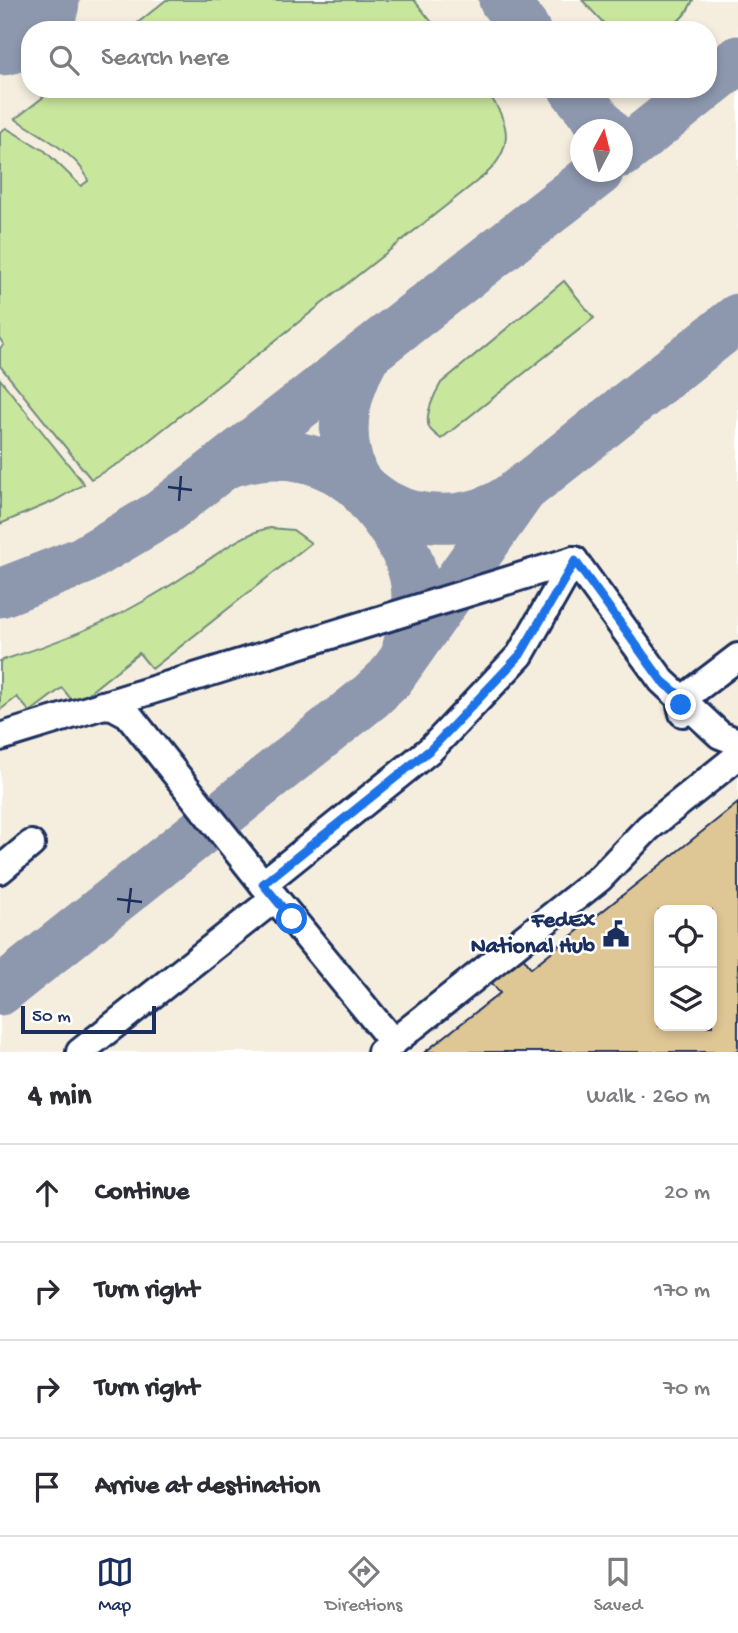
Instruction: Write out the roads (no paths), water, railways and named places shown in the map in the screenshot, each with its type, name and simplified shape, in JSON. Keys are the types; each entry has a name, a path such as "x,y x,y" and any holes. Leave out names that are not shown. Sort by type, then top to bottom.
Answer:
{"lane":[{"path":"575,561 683,706 706,743 709,750 709,768 698,788"},
{"path":"0,737 575,561"},
{"path":"80,1052 431,749 520,655 575,561"},
{"path":"683,706 738,657"},
{"path":"102,705 113,706 128,713 269,891 387,1047 600,878 648,828 738,757"},
{"path":"683,706 720,735 738,742"},
{"path":"0,870 32,844"}],"place":[{"name":"FedEx National Hub","path":"616,934"}]}
